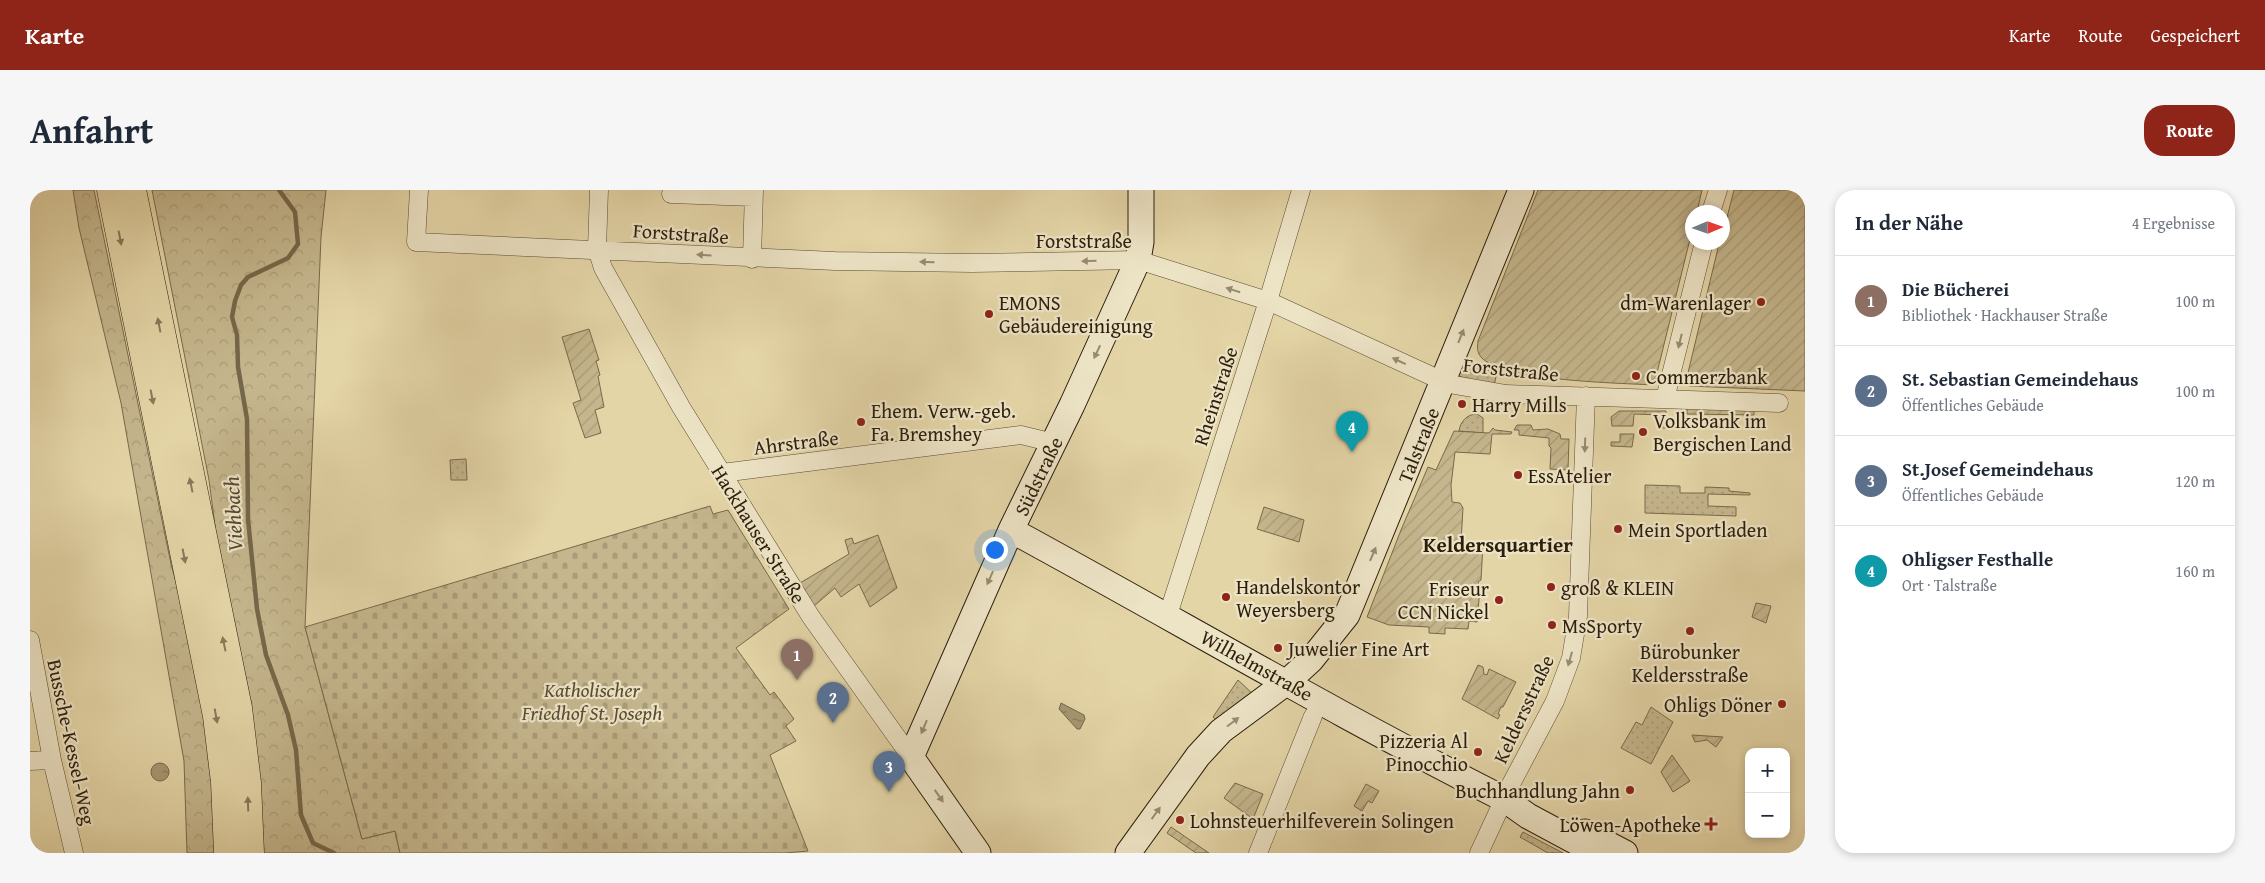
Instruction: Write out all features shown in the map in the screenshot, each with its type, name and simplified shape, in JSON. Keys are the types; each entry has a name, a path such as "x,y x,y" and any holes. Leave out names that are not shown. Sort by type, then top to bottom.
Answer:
{"main road":[{"path":"111,190 217,716 225,782 228,853"},
{"path":"132,190 238,708 247,783 250,853"},
{"name":"Südstraße","path":"911,757 1011,530 1054,443 1138,260 1141,242 1141,190"},
{"name":"Talstraße","path":"1128,853 1204,749 1221,731 1287,682 1330,639 1347,615 1519,191"},
{"name":"Wilhelmstraße","path":"1011,530 1504,799 1528,816 1598,853"},
{"name":"Hackhauser Straße","path":"911,757 978,853"},
{"name":"Wilhelmstraße","path":"1504,799 1533,806 1625,853"}],"street":[{"name":"Forststraße","path":"419,190 416,242 597,249 752,258 967,263 1138,260 1268,301 1443,381 1470,389 1506,394 1779,403"},
{"name":"Hackhauser Straße","path":"599,190 597,249 603,268 672,392 811,618 911,757"},
{"name":"Rheinstraße","path":"1168,615 1268,301 1300,190"},
{"path":"1713,205 1718,190"},
{"path":"671,194 754,194 752,258"},
{"path":"1665,399 1702,250"},
{"name":"Keldersstraße","path":"1478,853 1555,701 1574,645 1578,616 1586,396"},
{"name":"Ahrstraße","path":"722,473 1021,435 1054,443"},
{"name":"Bussche-Kessel-Weg","path":"30,640 52,760 74,853"},
{"path":"1258,853 1313,716"},
{"path":"30,761 52,760"}],"green space":[{"path":"73,190 94,190 171,564 184,611 203,700 221,853 187,853 184,761 121,403 79,228"},
{"path":"152,190 326,190 321,237 305,627 362,839 395,831 400,853 258,853 209,480"},
{"path":"1538,190 1702,190 1699,205 1685,205 1685,250 1687,250 1654,385 1564,380 1515,372 1496,366 1483,359 1479,353 1478,341"},
{"path":"1734,190 1805,190 1805,391 1689,386 1686,381 1718,250 1730,250 1730,206"},
{"path":"589,329 599,360 596,361 600,375 598,376 604,407 595,410 601,433 585,438 573,403 581,400 562,337"},
{"path":"1460,365 1497,372 1494,386 1458,376"},
{"path":"1687,407 1754,409 1754,415 1687,414"},
{"path":"1619,411 1666,411 1666,428 1662,428 1662,415 1634,414 1633,426 1612,426 1611,417"},
{"path":"1477,414 1483,418 1483,433 1459,431 1465,419 1470,415"},
{"path":"1517,425 1531,425 1533,430 1548,429 1560,434 1561,439 1569,439 1568,470 1550,469 1551,448 1549,446 1549,438 1519,435 1519,430 1514,430"},
{"path":"1493,428 1495,430 1512,432 1511,434 1492,434 1490,454 1455,452 1451,485 1452,502 1460,503 1463,508 1461,542 1483,544 1481,580 1478,582 1480,588 1477,622 1469,621 1468,629 1445,628 1445,634 1429,633 1429,627 1389,625 1367,617 1428,467 1436,470 1454,431 1489,433"},
{"path":"1620,434 1634,434 1632,447 1611,446 1611,442 1620,442"},
{"path":"466,459 467,480 451,480 450,460"},
{"path":"1645,485 1680,486 1680,493 1705,493 1705,487 1729,488 1729,491 1750,493 1750,495 1708,494 1708,506 1736,507 1736,516 1645,513"},
{"name":"Katholischer Friedhof St. Joseph","path":"710,506 713,514 728,510 789,609 736,648 770,695 774,692 794,719 786,726 796,741 770,755 808,851 785,853 400,853 395,831 362,839 305,627"},
{"path":"1264,507 1304,520 1299,542 1257,529"},
{"path":"878,535 897,588 870,607 859,584 841,597 835,588 814,606 800,583 849,554 845,540 852,538 854,544"},
{"path":"1756,603 1771,606 1766,623 1752,617"},
{"path":"1478,665 1483,667 1484,674 1487,675 1489,669 1516,682 1503,707 1501,707 1498,719 1462,699"},
{"path":"1238,680 1254,695 1219,723 1213,717"},
{"path":"1651,707 1673,722 1651,764 1621,748 1636,722 1642,725"},
{"path":"1692,735 1723,737 1716,747 1707,740 1695,742"},
{"path":"1672,755 1690,781 1673,792 1661,772"},
{"path":"1235,783 1263,794 1253,819 1224,798"},
{"path":"1366,784 1379,791 1372,803 1368,801 1362,811 1354,806"},
{"path":"1171,827 1209,853 1196,853 1167,833"},
{"path":"1523,832 1563,853 1548,853 1520,837"}],"water":[{"path":"1061,703 1084,715 1085,719 1080,729 1077,729 1059,709"},
{"path":"156,763 164,763 169,768 167,779 156,781 151,776 151,768"}],"waterway":[{"name":"Viehbach","path":"279,190 295,212 298,244 288,258 248,277 241,285 232,317 237,335 238,367 247,419 248,519 257,609 266,655 288,715 296,750 301,815 313,843 334,853"}],"place":[{"name":"dm-Warenlager","path":"1761,302"},
{"name":"EMONS Gebäudereinigung","path":"989,314"},
{"name":"Commerzbank","path":"1636,376"},
{"name":"Harry Mills","path":"1462,404"},
{"name":"Ehem. Verw.-geb. Fa. Bremshey","path":"861,422"},
{"name":"Volksbank im Bergischen Land","path":"1643,432"},
{"name":"Ohligser Festhalle","path":"1352,452"},
{"name":"EssAtelier","path":"1518,475"},
{"name":"Mein Sportladen","path":"1618,529"},
{"name":"groß & KLEIN","path":"1551,587"},
{"name":"Handelskontor Weyersberg","path":"1226,597"},
{"name":"Friseur CCN Nickel","path":"1499,600"},
{"name":"MsSporty","path":"1552,625"},
{"name":"Bürobunker Keldersstraße","path":"1690,631"},
{"name":"Juwelier Fine Art","path":"1278,648"},
{"name":"Die Bücherei","path":"797,680"},
{"name":"Ohligs Döner","path":"1782,704"},
{"name":"St. Sebastian Gemeindehaus","path":"833,723"},
{"name":"Pizzeria Al Pinocchio","path":"1478,752"},
{"name":"Buchhandlung Jahn","path":"1630,790"},
{"name":"St.Josef Gemeindehaus","path":"889,792"},
{"name":"Lohnsteuerhilfeverein Solingen","path":"1180,820"},
{"name":"Löwen-Apotheke","path":"1711,824"}],"district":[{"name":"Keldersquartier","path":"1498,544"}]}
